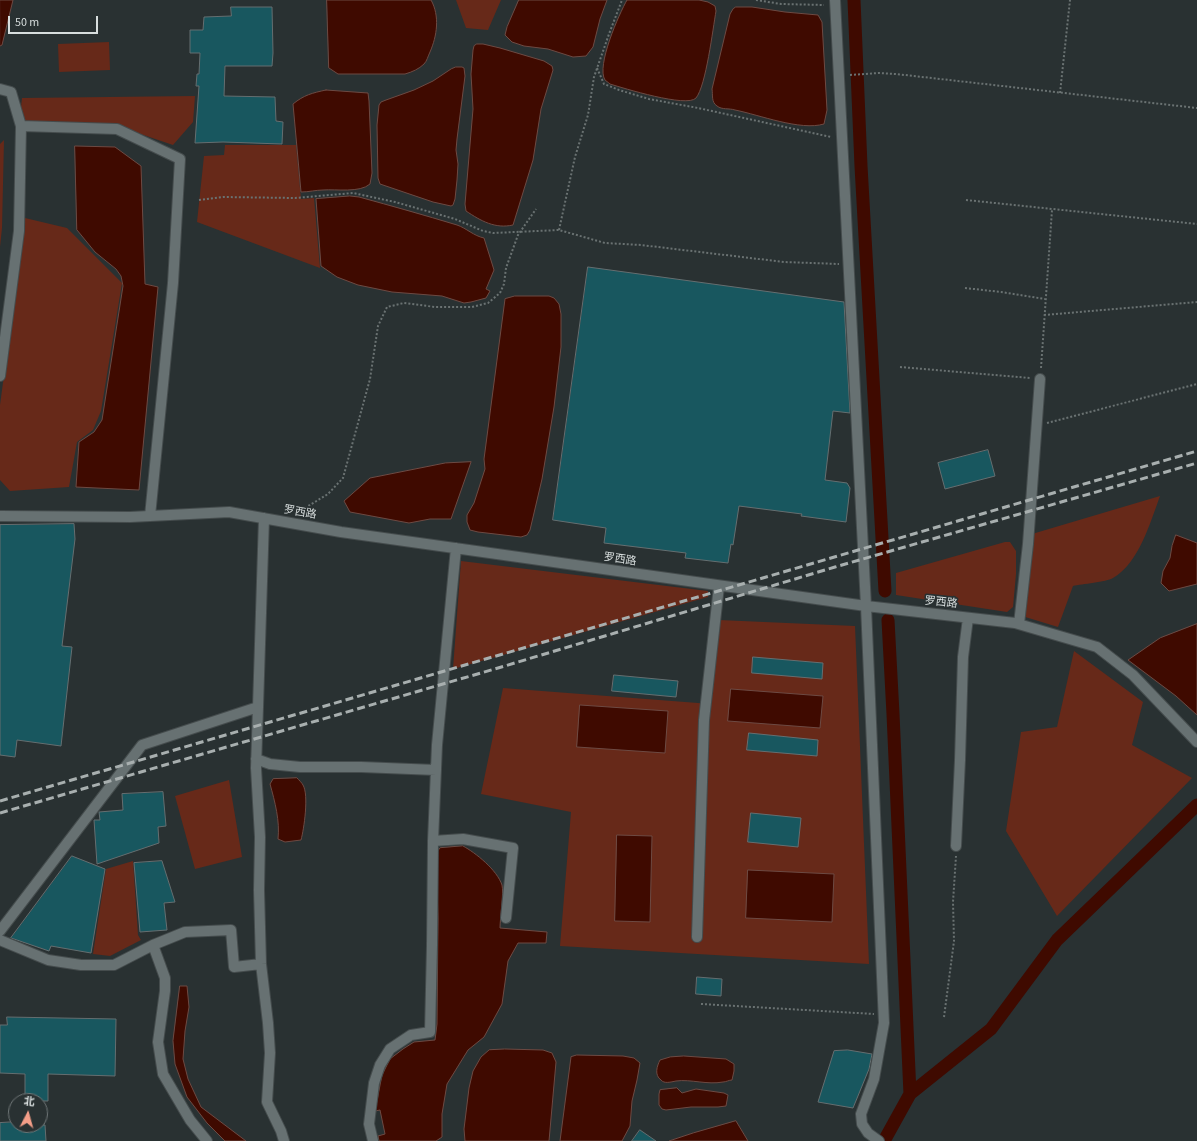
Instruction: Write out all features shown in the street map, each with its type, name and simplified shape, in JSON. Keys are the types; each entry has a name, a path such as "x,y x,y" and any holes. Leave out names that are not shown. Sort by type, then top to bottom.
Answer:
{"street":[{"path":"835,3 866,606 884,1023 874,1079 861,1114 862,1124 868,1133 879,1141"},
{"path":"0,89 11,92 21,126 19,232 0,376"},
{"path":"21,126 117,129 180,159 173,283 150,516"},
{"path":"1019,624 1028,544 1040,379"},
{"name":"罗西路","path":"0,516 130,517 229,512 341,532 719,586 866,606 1019,624 1096,647 1133,675 1197,742"},
{"path":"264,518 256,760 260,837 260,964 268,1023 270,1053 267,1102 281,1131 284,1141"},
{"path":"373,1141 369,1124 374,1083 380,1064 390,1050 411,1035 430,1032 433,841 436,770 456,548"},
{"path":"697,937 704,720 719,586"},
{"path":"956,846 963,657 968,618"},
{"path":"0,931 142,745 258,707"},
{"path":"256,760 270,764 300,767 361,766 436,770"},
{"path":"433,841 463,839 513,848 506,918"},
{"path":"0,940 48,960 81,965 114,965 153,945 185,932 231,930 234,967 260,964"},
{"path":"153,945 165,978 165,991 158,1042 163,1074 190,1120 207,1141"}],"path":[{"path":"559,230 575,158 588,115 594,77 622,0"},
{"path":"756,0 781,4 835,3"},
{"path":"1060,93 1070,0"},
{"path":"597,68 604,84 618,90 649,99 842,139"},
{"path":"848,75 879,73 896,74 1197,108"},
{"path":"199,200 223,197 295,198 353,193 395,202 455,219 483,231 493,233 559,230 605,243 641,244 784,262 848,264"},
{"path":"966,200 1197,224"},
{"path":"294,524 300,511 328,494 343,478 370,379 378,326 387,307 404,303 435,307 472,307 488,303 500,293 504,284 506,268 518,235 536,209"},
{"path":"900,368 1040,379 1052,210"},
{"path":"965,288 1045,299"},
{"path":"1044,315 1197,302"},
{"path":"1036,426 1197,384"},
{"path":"944,1017 954,941 953,902 956,846"},
{"path":"701,1004 857,1014 883,1014"}],"shaded area":[{"path":"0,0 13,0 2,45 0,46"},
{"path":"327,0 431,0 436,13 436,33 426,61 418,69 405,74 338,74 329,68"},
{"path":"456,0 501,0 488,30 466,28"},
{"path":"519,0 607,0 600,19 593,47 586,56 573,57 548,49 524,46 512,42 505,35"},
{"path":"627,0 699,0 708,2 715,6 716,11 706,70 700,92 696,98 681,101 668,99 610,84 605,80 603,73 606,52 614,28"},
{"path":"736,7 752,7 818,15 822,22 827,110 824,124 814,126 780,122 733,109 721,108 715,104 712,89 730,14"},
{"path":"109,42 110,70 59,72 58,44"},
{"path":"477,44 500,48 544,61 552,66 553,70 541,109 533,160 513,225 494,225 477,218 466,211 465,204 473,109 471,74 473,50 474,46"},
{"path":"456,67 464,68 465,76 457,139 456,150 458,164 455,199 453,205 451,206 433,202 380,184 378,178 377,125 379,105 381,102 414,90 433,81"},
{"path":"326,90 368,93 372,173 370,184 366,187 354,190 320,190 301,192 293,104 308,95"},
{"path":"195,96 193,122 173,145 111,124 25,121 20,116 22,98"},
{"path":"4,140 2,228 0,247 0,144"},
{"path":"225,145 296,145 301,199 314,198 320,268 197,222 204,156 224,155"},
{"path":"75,146 115,147 141,166 145,284 158,287 139,490 76,487 79,442 94,432 102,420 123,286 121,276 116,269 95,252 77,230"},
{"path":"350,196 359,197 457,225 477,236 484,238 494,270 486,289 490,291 486,298 464,303 442,296 392,292 358,285 337,277 321,266 316,199"},
{"path":"25,218 67,228 122,283 101,411 93,430 77,442 69,487 10,491 0,480 0,405"},
{"path":"515,296 549,296 554,298 559,304 561,314 561,347 554,407 542,479 530,530 527,535 521,537 470,530 467,522 467,515 474,503 485,469 484,459 505,299"},
{"path":"471,462 451,519 430,519 409,523 350,512 344,501 370,478 445,463"},
{"path":"1160,496 1148,530 1137,553 1130,563 1113,578 1100,582 1073,586 1058,627 1022,616 1032,534"},
{"path":"1176,535 1197,543 1197,584 1169,591 1161,583 1163,571 1170,558"},
{"path":"1005,542 1010,542 1016,551 1016,574 1013,607 1007,612 896,595 896,573"},
{"path":"461,561 708,591 708,597 453,669"},
{"path":"719,620 855,626 869,964 560,946 571,812 481,794 503,688 711,704"},
{"path":"1197,624 1197,715 1176,696 1128,660 1160,638"},
{"path":"1074,651 1143,702 1132,745 1192,778 1057,916 1006,831 1021,732 1057,727"},
{"path":"731,689 823,696 820,728 728,721"},
{"path":"580,705 668,711 665,753 577,747"},
{"path":"297,778 305,790 305,820 301,840 285,842 278,839 278,818 270,784 273,779"},
{"path":"229,780 242,857 195,869 175,796"},
{"path":"617,835 652,836 650,922 615,921"},
{"path":"463,846 486,862 496,874 502,885 503,894 500,928 547,932 546,943 518,943 508,961 502,1004 484,1037 468,1050 447,1084 442,1114 442,1137 436,1141 379,1141 378,1136 385,1134 380,1110 375,1111 382,1075 390,1059 414,1042 435,1040 437,1024 438,918 436,853 440,848"},
{"path":"133,861 138,935 141,940 110,956 93,954 106,869"},
{"path":"748,870 834,874 832,922 746,918"},
{"path":"180,986 187,986 189,1007 185,1031 183,1059 188,1079 201,1107 246,1141 225,1141 207,1123 187,1097 175,1064 173,1041"},
{"path":"489,1050 543,1050 552,1053 556,1062 549,1141 465,1141 464,1129 469,1088 473,1071 481,1057"},
{"path":"577,1055 623,1056 634,1058 640,1063 632,1101 630,1126 622,1141 560,1141 571,1057"},
{"path":"684,1056 726,1059 734,1064 732,1080 717,1083 687,1081 666,1082 662,1081 657,1076 660,1060 670,1057"},
{"path":"677,1088 682,1093 696,1089 724,1093 728,1095 726,1106 662,1109 659,1105 660,1090"},
{"path":"736,1121 748,1141 669,1141 693,1133"}],"building":[{"path":"231,7 272,7 272,66 225,66 224,96 275,97 276,121 283,122 282,144 223,142 195,143 199,86 196,86 197,74 199,74 200,53 190,53 190,30 203,30 204,17 231,16"},
{"path":"588,267 844,302 850,413 833,411 825,480 847,483 850,488 846,522 801,516 802,514 739,506 733,545 731,544 728,563 685,558 686,553 604,543 606,528 553,520"},
{"path":"988,450 995,476 945,489 938,463"},
{"path":"74,524 75,539 62,646 72,647 61,746 17,740 15,757 0,755 0,525"},
{"path":"753,657 823,663 822,679 752,673"},
{"path":"614,675 678,681 676,697 612,691"},
{"path":"749,733 818,740 817,756 747,750"},
{"path":"163,792 166,826 158,827 159,843 97,864 94,820 100,820 99,812 123,810 122,794"},
{"path":"751,813 801,818 798,847 748,842"},
{"path":"72,856 105,869 91,953 51,946 49,951 11,938"},
{"path":"162,861 175,902 164,903 167,930 140,932 134,863"},
{"path":"697,977 722,979 721,996 696,994"},
{"path":"7,1017 116,1019 115,1076 48,1074 48,1093 25,1093 25,1074 0,1073 0,1025 7,1025"},
{"path":"848,1050 872,1054 869,1069 853,1108 818,1102 834,1051"},
{"path":"8,1122 8,1133 46,1133 46,1141 0,1141 0,1123"},
{"path":"640,1130 656,1141 632,1141"}],"waterway":[{"path":"854,0 861,166 885,591"},
{"path":"888,620 910,1094"},
{"path":"884,1141 910,1094 991,1029 1057,940 1197,805"}],"railway":[{"path":"0,801 1197,451"},
{"path":"0,813 498,668 835,567 1197,463"}]}
